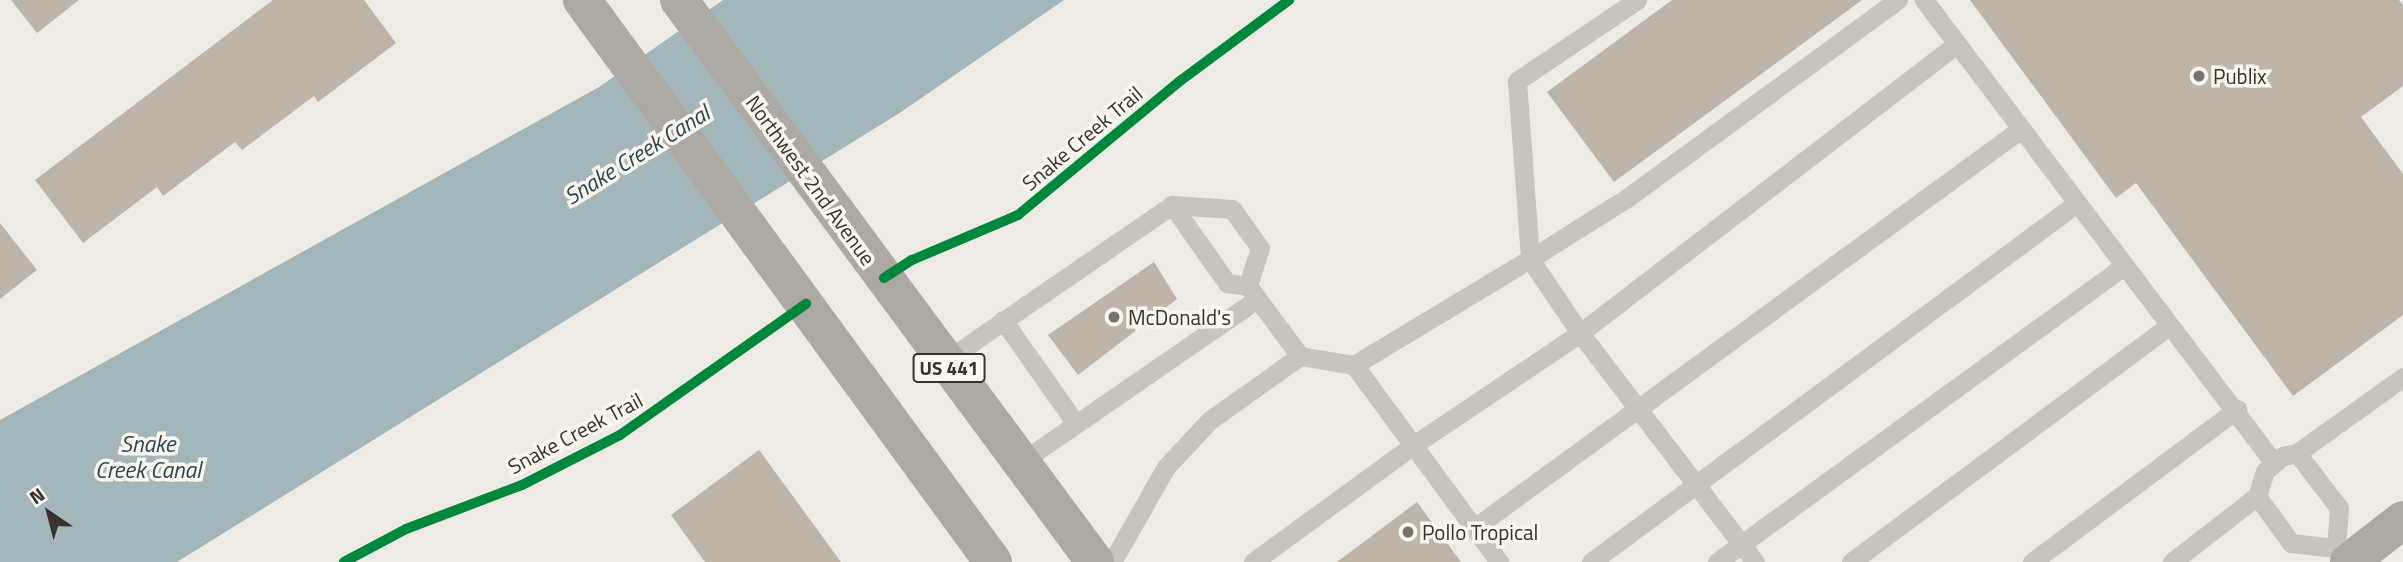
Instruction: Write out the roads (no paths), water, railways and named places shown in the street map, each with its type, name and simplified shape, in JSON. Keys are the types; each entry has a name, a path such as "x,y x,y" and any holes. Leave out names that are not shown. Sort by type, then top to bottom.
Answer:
{"main road":[{"path":"582,0 993,562"},
{"name":"Northwest 2nd Avenue","path":"685,8 1094,562"},
{"path":"2345,557 2403,520"}],"lane":[{"path":"1637,0 1517,81 1530,259 1580,333 1755,562"},
{"path":"1172,205 1227,283 1252,292 1300,356 1354,365 1627,198 1898,0"},
{"path":"1924,0 2169,326 2237,409 2274,463"},
{"path":"1253,562 1412,446 1580,333 1957,44"},
{"path":"1474,528 2021,129"},
{"path":"1591,562 2077,202"},
{"path":"944,361 1172,205 1232,209 1260,248 1252,292 1021,462"},
{"path":"1717,562 2124,266"},
{"path":"1003,320 1076,424"},
{"path":"1851,562 2169,326"},
{"path":"1112,562 1166,467 1210,420 1300,356"},
{"path":"1354,365 1499,562"},
{"path":"2172,562 2257,496 2265,471 2274,463 2297,453 2403,377"},
{"path":"2032,562 2237,409"},
{"path":"2257,496 2291,543 2345,557 2339,508 2297,453"}],"water":[{"name":"Snake Creek Canal","path":"723,0 1064,0 901,112 177,562 0,562 0,420 599,87"}],"place":[{"name":"Publix","path":"2199,76"},
{"name":"McDonald's","path":"1114,317"},
{"name":"Pollo Tropical","path":"1408,532"}]}
